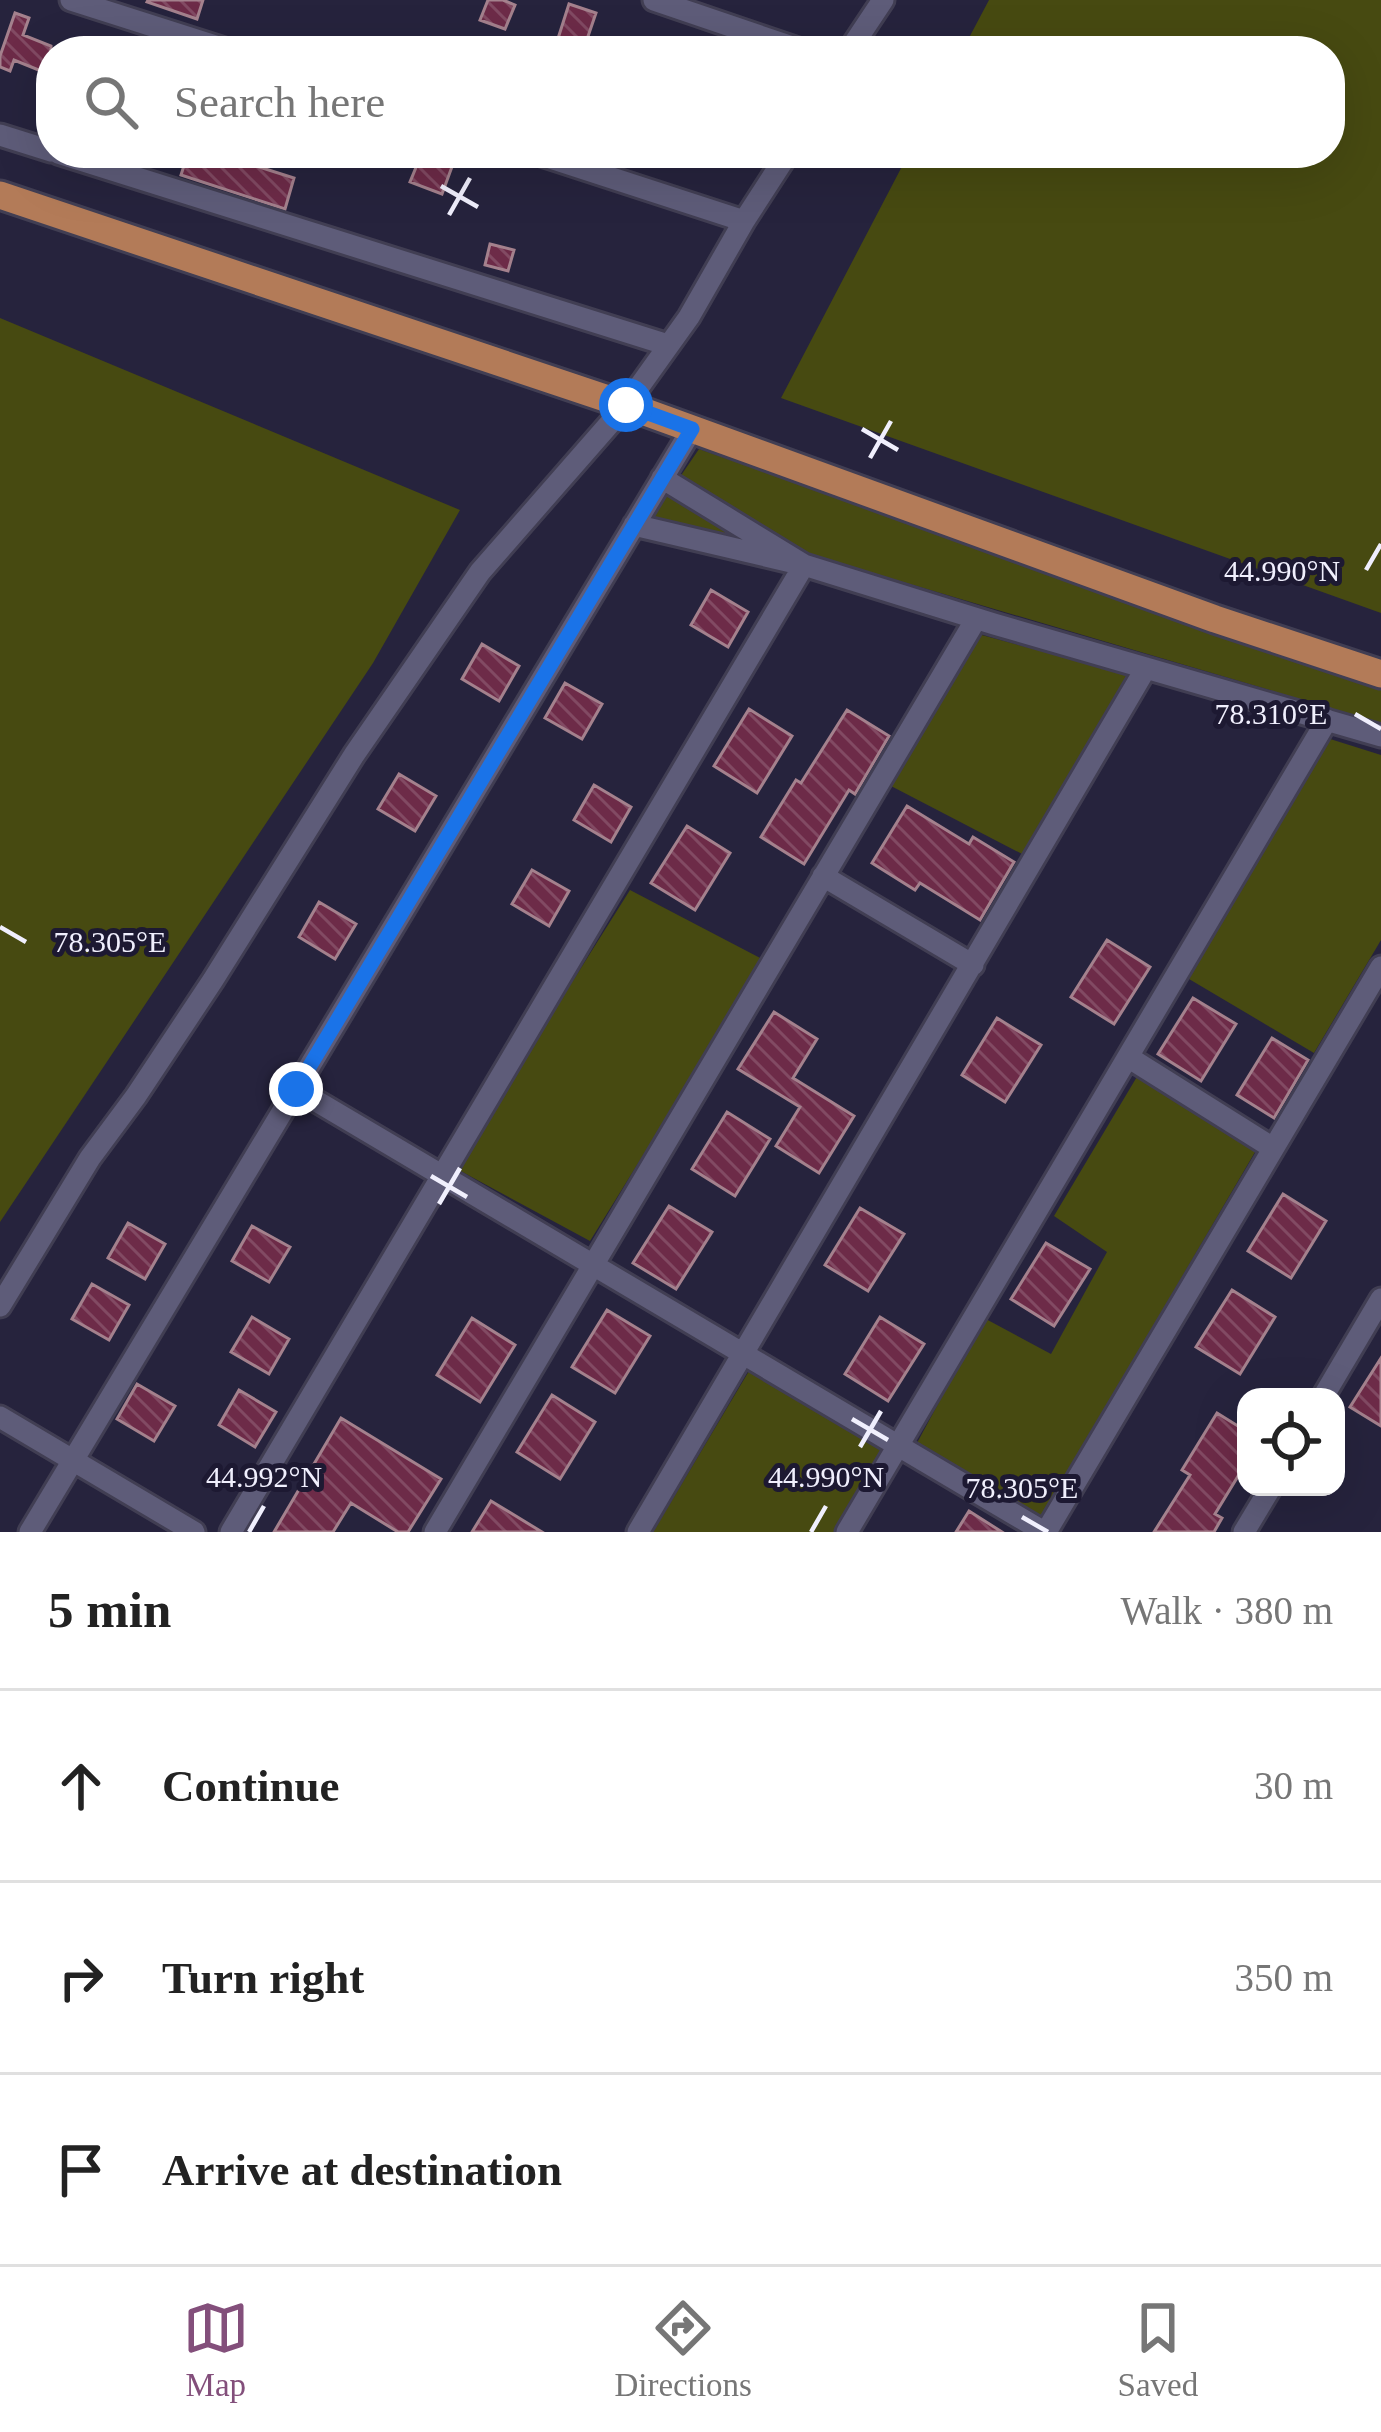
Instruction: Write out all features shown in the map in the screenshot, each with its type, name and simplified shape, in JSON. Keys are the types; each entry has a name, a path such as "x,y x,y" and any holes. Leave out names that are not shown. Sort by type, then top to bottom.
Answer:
{"main road":[{"path":"0,195 626,405 1215,620 1381,674"}],"street":[{"path":"71,0 184,36"},
{"path":"859,36 883,0"},
{"path":"660,1 760,36"},
{"path":"0,135 36,146"},
{"path":"106,168 668,345"},
{"path":"581,168 744,221"},
{"path":"0,1306 90,1158 246,929 340,774 480,572 626,405 688,316 778,168"},
{"path":"30,1532 692,429"},
{"path":"662,478 804,565"},
{"path":"634,525 804,565 1381,736"},
{"path":"231,1532 804,565"},
{"path":"434,1532 976,619"},
{"path":"638,1532 1146,668"},
{"path":"847,1532 1327,720"},
{"path":"824,876 973,965"},
{"path":"296,1089 1045,1532 1381,967"},
{"path":"1128,1057 1274,1148"},
{"path":"1329,1388 1381,1299"},
{"path":"0,1417 194,1532"},
{"path":"1244,1532 1265,1496"}],"shaded area":[{"path":"989,0 1381,0 1381,613 781,398 901,168 1345,168 1345,36 970,36"},
{"path":"0,318 460,510 373,663 0,1222"},
{"path":"699,449 1381,687 1381,723 808,554 650,521"},
{"path":"978,634 1134,676 1024,855 891,786"},
{"path":"1327,738 1381,755 1381,940 1314,1053 1189,979"},
{"path":"630,890 764,960 590,1241 455,1168"},
{"path":"1138,1075 1258,1147 1042,1516 917,1443 984,1318 1051,1354 1107,1252 1054,1216"},
{"path":"749,1371 884,1451 836,1532 653,1532"}],"building":[{"path":"148,0 203,0 197,19"},
{"path":"488,0 515,5 505,29 480,20"},
{"path":"569,4 596,13 588,36 559,36"},
{"path":"15,13 29,18 23,35 36,40 36,69 14,60 10,71 0,67"},
{"path":"183,168 262,168 294,178 285,209 181,175"},
{"path":"416,168 452,168 442,194 410,182"},
{"path":"490,244 514,250 508,271 485,265"},
{"path":"711,590 748,612 728,647 691,625"},
{"path":"482,644 519,666 499,701 462,679"},
{"path":"565,683 602,704 582,739 545,718"},
{"path":"749,709 792,736 757,793 714,766"},
{"path":"847,710 889,736 855,794 849,790 804,864 761,837"},
{"path":"399,774 436,796 415,831 378,809"},
{"path":"594,785 631,807 611,842 574,820"},
{"path":"907,806 969,844 973,837 1014,862 980,920 920,883 915,890 872,863"},
{"path":"687,826 730,853 695,910 651,883"},
{"path":"532,870 569,891 549,926 512,904"},
{"path":"319,902 356,924 335,959 299,937"},
{"path":"1107,940 1150,967 1114,1024 1071,997"},
{"path":"1193,998 1236,1024 1201,1081 1158,1054"},
{"path":"774,1012 817,1039 793,1078 854,1116 819,1173 776,1146 800,1107 738,1069"},
{"path":"997,1018 1041,1045 1005,1102 962,1075"},
{"path":"1272,1038 1308,1060 1274,1118 1237,1095"},
{"path":"727,1112 770,1139 735,1196 692,1169"},
{"path":"1283,1194 1326,1221 1291,1278 1248,1251"},
{"path":"669,1206 712,1232 676,1289 633,1263"},
{"path":"860,1208 904,1234 868,1291 825,1265"},
{"path":"128,1223 165,1244 145,1279 108,1258"},
{"path":"252,1226 290,1247 269,1282 232,1261"},
{"path":"1046,1243 1090,1269 1054,1326 1011,1299"},
{"path":"92,1284 129,1305 109,1340 72,1319"},
{"path":"1232,1290 1275,1317 1240,1374 1196,1347"},
{"path":"607,1310 650,1336 615,1393 572,1367"},
{"path":"252,1317 289,1339 269,1374 231,1352"},
{"path":"880,1317 924,1344 888,1401 845,1374"},
{"path":"472,1318 515,1345 480,1402 437,1375"},
{"path":"1381,1358 1381,1426 1350,1407"},
{"path":"137,1384 175,1406 154,1441 117,1419"},
{"path":"239,1390 276,1412 255,1447 219,1425"},
{"path":"552,1395 595,1422 560,1479 517,1452"},
{"path":"1217,1413 1237,1425 1237,1478 1215,1514 1222,1518 1214,1532 1154,1532 1190,1475 1182,1470"},
{"path":"341,1418 441,1479 408,1532 398,1532 351,1503 333,1532 274,1532"},
{"path":"491,1501 542,1532 472,1532"},
{"path":"969,1511 1002,1532 956,1532"}],"route":[{"path":"296,1089 692,429 626,405"}]}
